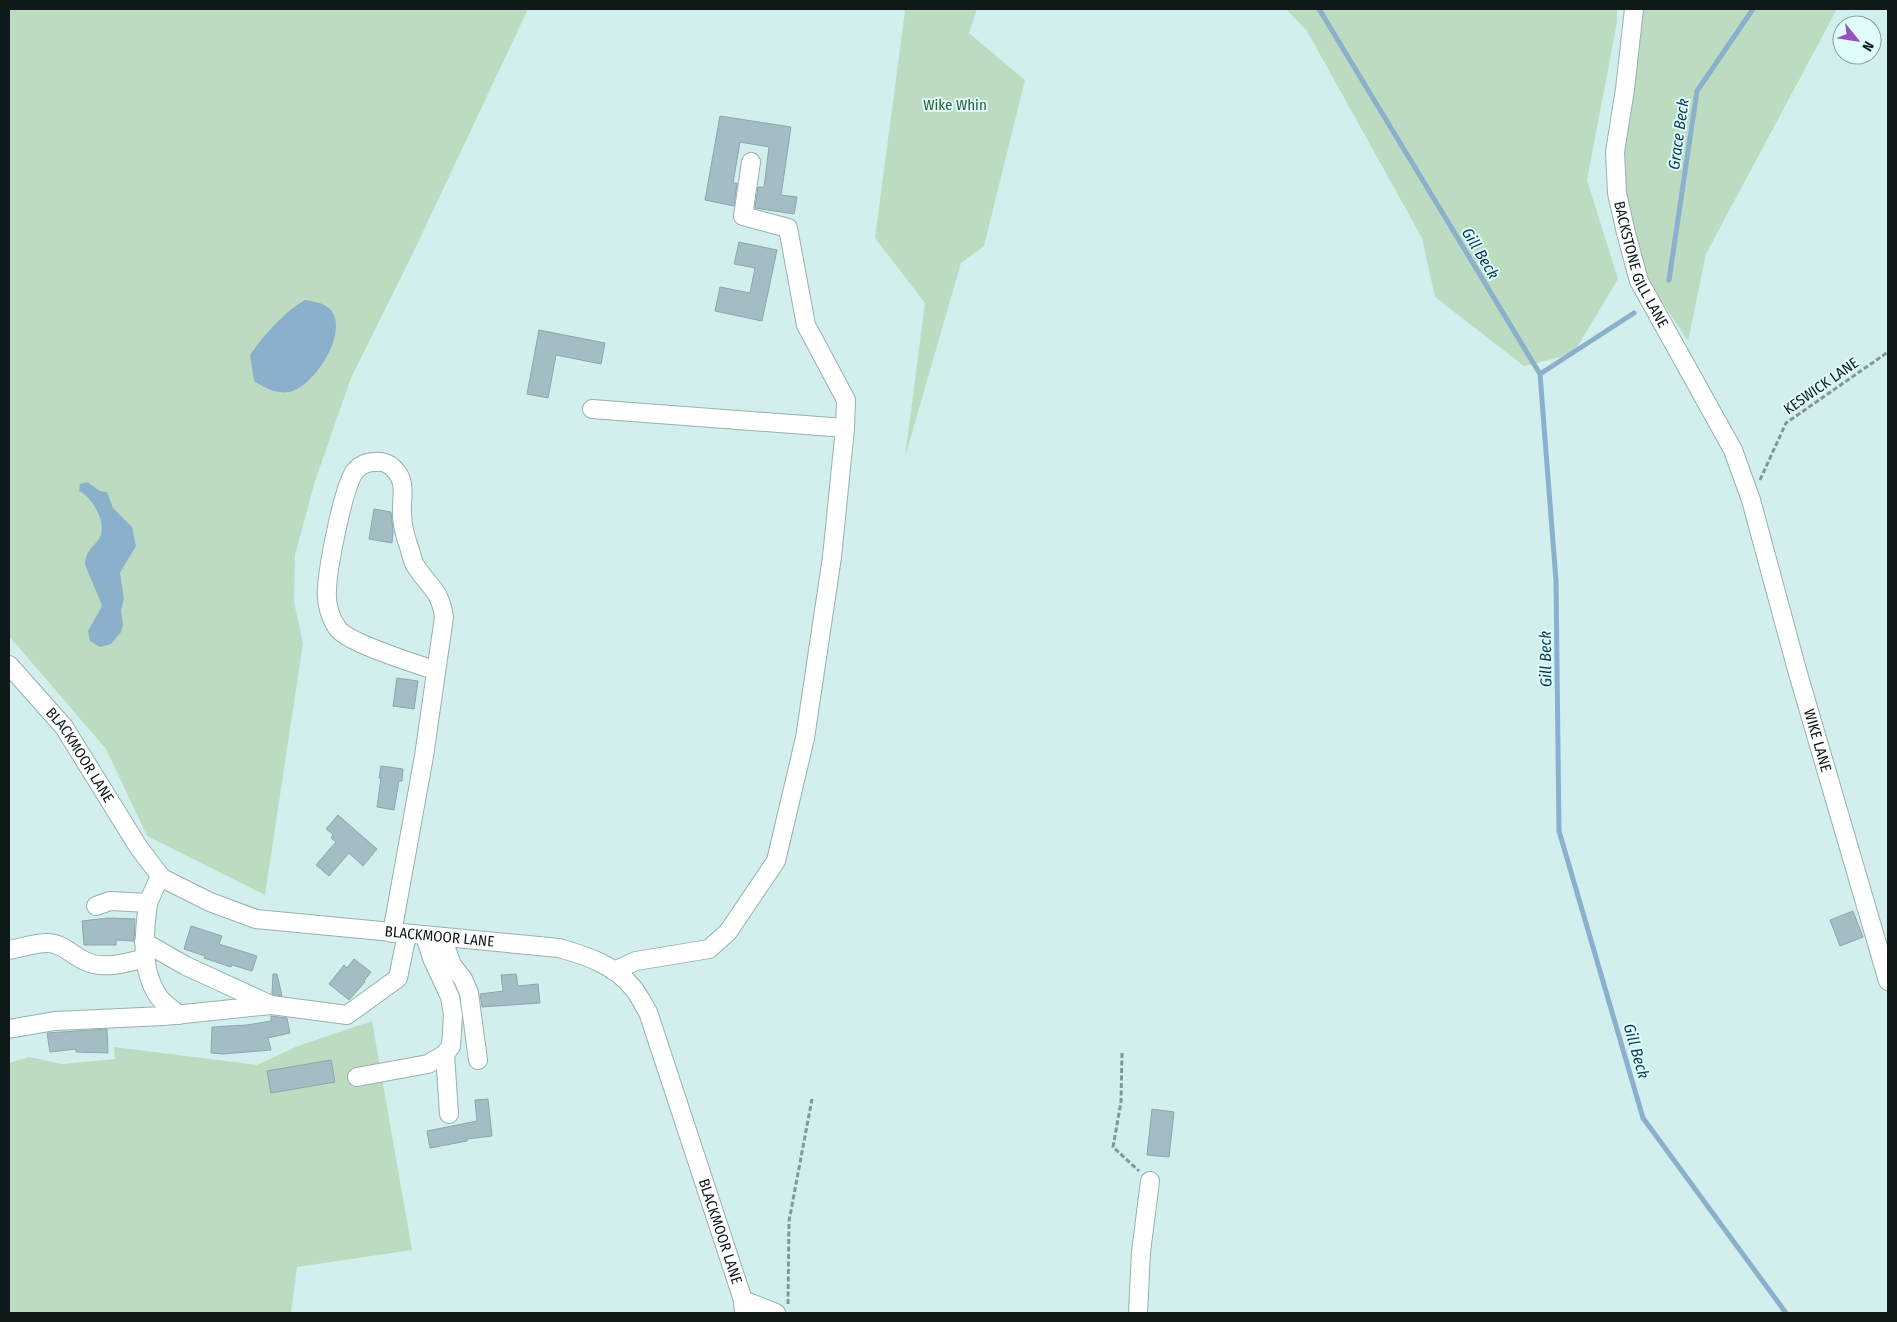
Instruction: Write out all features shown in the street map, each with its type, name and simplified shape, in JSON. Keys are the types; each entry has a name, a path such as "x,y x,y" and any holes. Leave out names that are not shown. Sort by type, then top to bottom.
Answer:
{"street":[{"name":"BACKSTONE GILL LANE","path":"1634,9 1625,89 1615,152 1617,193 1626,233 1639,281 1733,450 1751,500"},
{"path":"614,971 636,961 709,949 728,932 776,861 805,738 832,557 846,400 806,325 788,228 743,216 751,162"},
{"path":"592,409 845,428"},
{"path":"9,1029 55,1021 178,1015 272,1005 347,1015 398,978 399,933 444,617 438,593 415,564 406,539 402,514 403,487 401,478 389,464 371,462 362,465 350,479 343,504 327,590 329,612 339,630 355,641 436,671"},
{"name":"WIKE LANE","path":"1751,500 1797,670 1888,980"},
{"name":"BLACKMOOR LANE","path":"9,666 64,727 139,848 160,876 210,902 256,919 559,948 588,956 614,971 633,988 648,1012 744,1307"},
{"path":"160,876 148,904 145,950 148,975 159,997 178,1015"},
{"path":"96,906 110,901 148,904"},
{"path":"357,1077 428,1064 445,1054 451,1046 453,1015 450,997 432,958 434,936"},
{"path":"434,936 463,979 469,993 478,1060"},
{"path":"9,950 48,943 57,945 84,961 93,964 127,963 145,950"},
{"path":"145,950 186,966 272,1005"},
{"path":"445,1054 449,1114"},
{"path":"1138,1313 1141,1252 1150,1181"},
{"path":"744,1307 776,1313"}],"path":[{"name":"KESWICK LANE","path":"1751,500 1786,423 1888,352"},
{"path":"1122,1053 1121,1102 1113,1147 1150,1181"},
{"path":"788,1313 789,1221 812,1099"}],"green space":[{"path":"9,9 528,9 413,253 351,378 315,481 295,555 294,602 303,643 265,895 147,836 106,749 9,636"},
{"name":"Wike Whin","path":"902,9 977,9 969,33 1025,80 984,246 961,263 905,457 925,303 875,238 905,11"},
{"path":"1286,9 1617,9 1617,22 1587,180 1618,279 1573,354 1524,366 1435,297 1422,238 1307,31"},
{"path":"1644,9 1837,9 1832,15 1832,18 1706,254 1688,341 1646,277 1619,161"},
{"path":"372,1021 412,1250 297,1267 291,1313 9,1313 9,1063 29,1057 62,1064 115,1059 114,1047 257,1065 298,1046"}],"water":[{"path":"305,300 317,302 332,311 336,325 331,348 317,371 299,388 290,392 271,390 254,381 250,355 274,325"},
{"path":"87,482 100,491 107,492 113,508 132,527 136,546 120,573 124,599 121,610 123,624 121,632 111,644 100,647 90,641 88,631 102,606 85,563 89,550 98,540 102,531 100,517 93,504 79,491 80,484"}],"building":[{"path":"720,116 791,127 781,195 797,197 794,214 755,208 758,187 764,187 769,147 740,142 733,183 737,183 734,206 705,200"},
{"path":"739,242 777,250 762,321 715,311 720,287 750,293 755,268 734,264"},
{"path":"539,330 605,343 601,364 556,355 548,398 527,394"},
{"path":"374,509 391,512 392,543 369,539"},
{"path":"397,678 418,681 414,709 393,706"},
{"path":"381,766 403,769 402,781 399,781 394,810 377,807"},
{"path":"338,815 377,849 363,866 349,853 329,876 316,865 336,842 331,838 333,834 326,829"},
{"path":"1853,911 1863,937 1840,946 1830,920"},
{"path":"108,918 135,919 134,941 116,940 116,945 84,945 82,921"},
{"path":"191,926 222,936 219,944 257,956 252,971 232,965 231,967 184,949"},
{"path":"354,959 371,972 349,1000 329,984 344,965 347,968"},
{"path":"273,974 277,974 282,996 272,994"},
{"path":"516,974 518,986 538,984 540,1003 482,1007 480,994 503,991 501,975"},
{"path":"271,1016 287,1018 290,1033 268,1038 271,1050 223,1054 211,1053 212,1027 247,1025 271,1021"},
{"path":"107,1029 108,1053 76,1052 76,1049 50,1052 47,1033"},
{"path":"331,1060 335,1082 271,1093 267,1071"},
{"path":"488,1099 492,1136 467,1139 467,1141 430,1148 427,1131 477,1121 475,1100"},
{"path":"1152,1109 1174,1112 1169,1157 1147,1155"}],"waterway":[{"name":"Gill Beck","path":"1319,9 1540,374 1556,581 1559,831 1643,1118 1786,1313"},
{"name":"Grace Beck","path":"1669,280 1697,91 1753,9"},
{"name":"Grace Beck","path":"1540,374 1634,313"}]}
